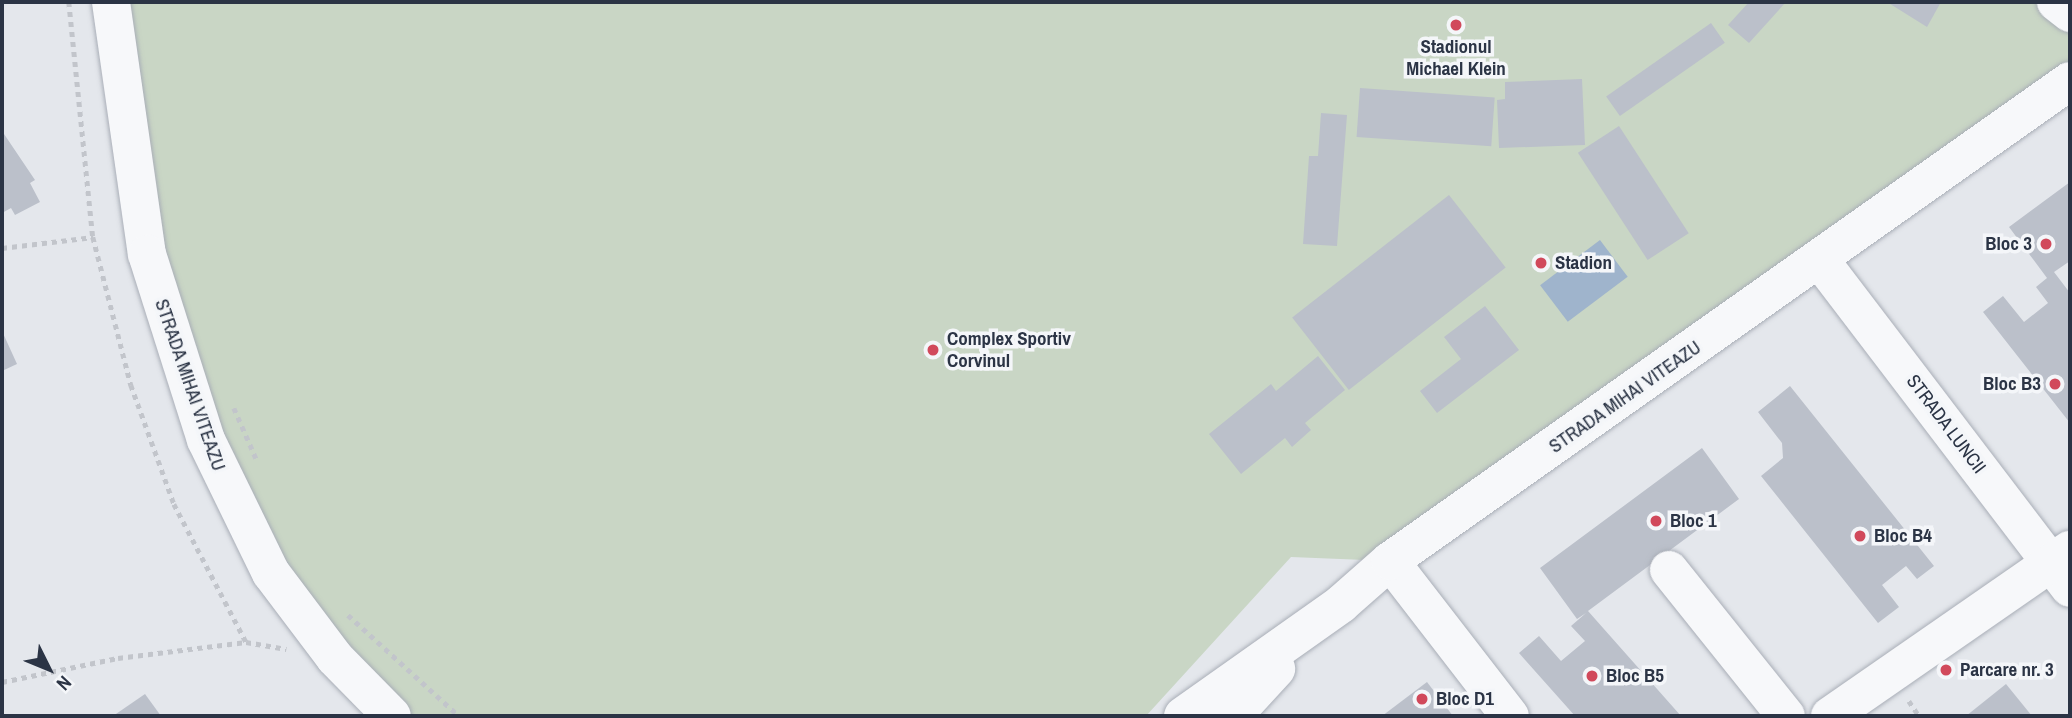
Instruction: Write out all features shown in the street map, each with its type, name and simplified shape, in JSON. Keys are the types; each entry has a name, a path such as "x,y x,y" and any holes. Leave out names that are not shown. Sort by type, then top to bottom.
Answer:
{"street":[{"name":"STRADA MIHAI VITEAZU","path":"111,2 134,191 185,380 248,532 368,703 392,716"},
{"path":"2056,2 2070,13"},
{"name":"STRADA MIHAI VITEAZU","path":"1183,716 1340,604 1390,561 1821,260 2070,80"},
{"name":"STRADA LUNCII","path":"1821,260 2064,568"},
{"path":"1390,561 1510,716"},
{"path":"1830,716 2064,568"},
{"path":"1669,570 1786,716"},
{"path":"1233,716 1340,604"}],"path":[{"path":"69,2 93,237 155,457 197,554 246,642"},
{"path":"2,248 93,237"},
{"path":"230,398 261,473"},
{"path":"341,607 459,716"},
{"path":"2,682 118,658 246,642 335,658"}],"green space":[{"name":"Complex Sportiv Corvinul","path":"131,2 2070,2 2070,81 1390,561 1291,557 1146,716 392,716 248,532 122,102"}],"water":[{"path":"1600,240 1628,277 1568,322 1540,285"}],"building":[{"path":"1749,2 1786,2 1749,43 1728,25"},
{"path":"1887,2 1941,2 1927,27"},
{"path":"1711,23 1725,43 1620,116 1606,96"},
{"path":"1582,79 1585,145 1499,148 1497,100 1505,99 1505,82"},
{"path":"1360,88 1495,97 1491,146 1357,137"},
{"path":"1321,113 1347,115 1337,246 1303,244 1309,156 1318,156"},
{"path":"1619,126 1689,233 1648,260 1578,153"},
{"path":"2,131 35,180 30,183 40,202 15,215 11,208 2,213"},
{"name":"Bloc B3","path":"2070,182 2070,261 2054,272 2070,293 2070,423 1983,312 2003,296 2024,322 2048,303 2036,287 2047,278 2009,227"},
{"path":"1449,195 1506,267 1349,390 1292,318"},
{"path":"1485,306 1519,350 1437,413 1420,391 1461,359 1444,337"},
{"path":"2,331 17,364 2,371"},
{"path":"1318,356 1345,390 1305,423 1311,430 1292,447 1285,438 1241,474 1209,434 1271,384 1276,391"},
{"name":"Bloc B4","path":"1790,386 1934,566 1917,579 1906,566 1882,585 1899,607 1878,623 1761,476 1783,458 1782,443 1758,412"},
{"name":"Bloc 1","path":"1702,448 1739,499 1588,611 1681,716 1575,716 1519,653 1539,636 1561,661 1585,641 1571,626 1586,613 1577,619 1540,568"},
{"name":"Bloc D1","path":"1427,682 1453,716 1382,716"},
{"path":"2006,684 2032,716 1966,716"},
{"path":"145,694 161,716 113,716"}],"place":[{"name":"Stadionul Michael Klein","path":"1456,25"},
{"name":"Bloc 3","path":"2046,244"},
{"name":"Stadion","path":"1541,263"},
{"name":"Complex Sportiv Corvinul","path":"933,350"},
{"name":"Bloc B3","path":"2055,384"},
{"name":"Bloc 1","path":"1656,521"},
{"name":"Bloc B4","path":"1860,536"},
{"name":"Parcare nr. 3","path":"1946,670"},
{"name":"Bloc B5","path":"1592,676"},
{"name":"Bloc D1","path":"1422,699"}]}
